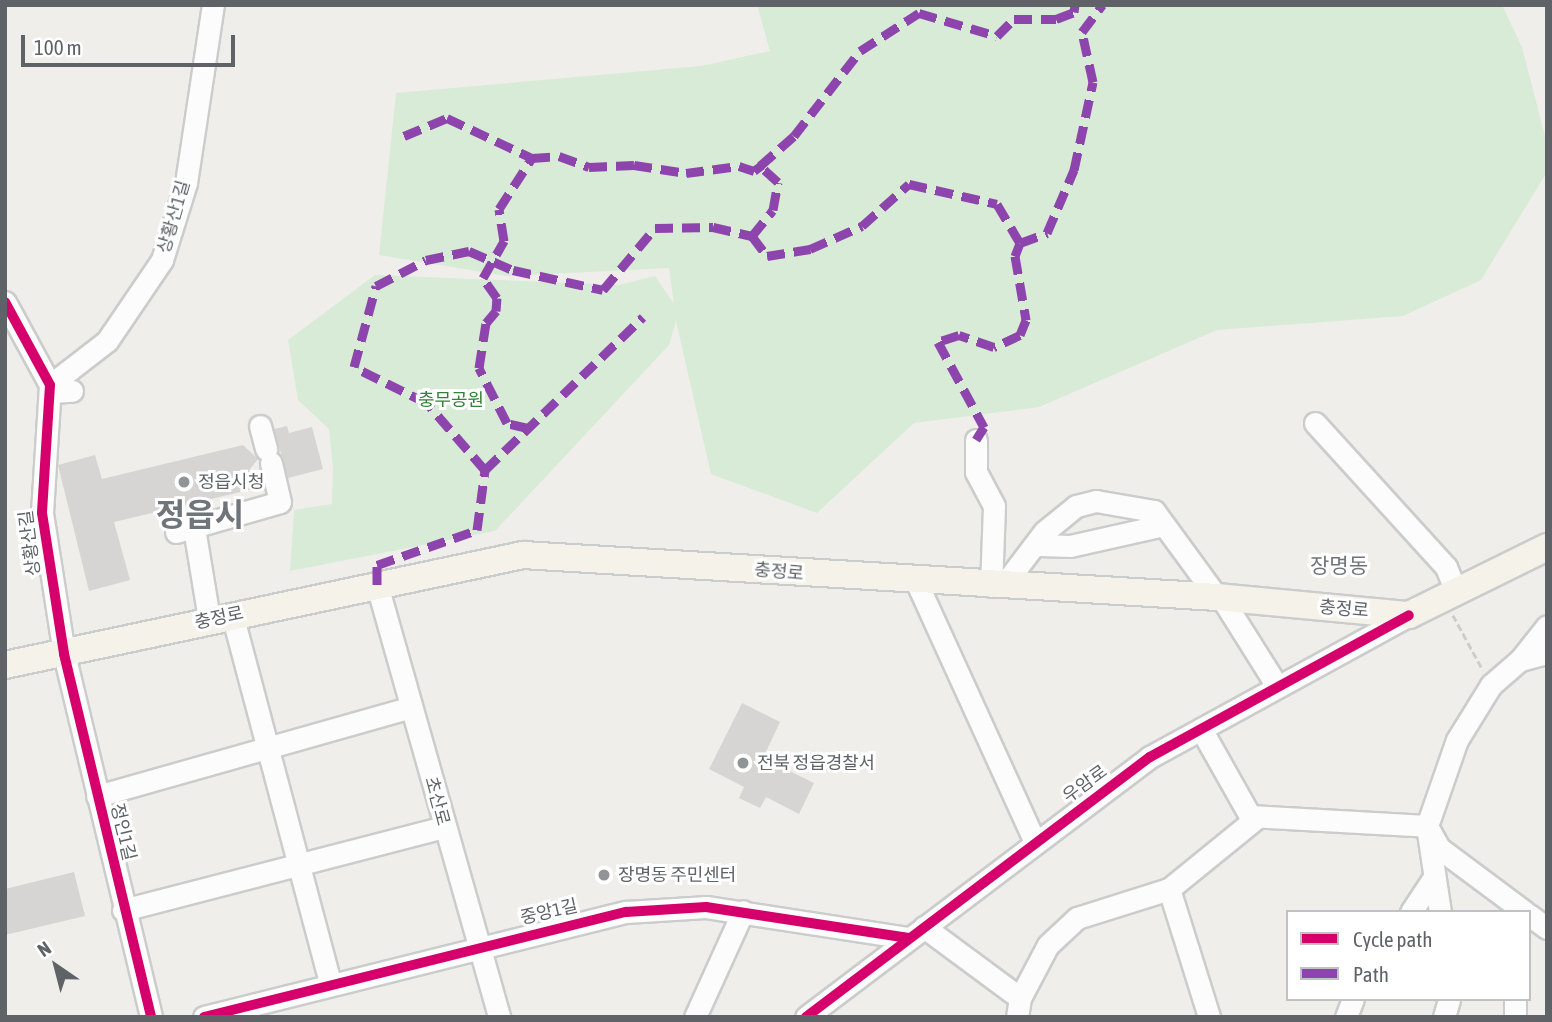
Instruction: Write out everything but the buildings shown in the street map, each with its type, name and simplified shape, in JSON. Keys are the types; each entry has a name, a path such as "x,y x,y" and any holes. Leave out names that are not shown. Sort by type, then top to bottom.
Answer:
{"main road":[{"path":"1409,615 1547,547"},
{"name":"충정로","path":"5,665 64,654 220,617 523,555 565,554 916,581 1219,597 1409,615"}],"street":[{"name":"상황산1길","path":"50,388 107,341 162,260 186,183 213,5"},
{"path":"5,302 50,388 72,391"},
{"name":"상황산길","path":"50,388 42,513 64,654"},
{"path":"1315,424 1446,567 1457,592"},
{"path":"260,426 280,502 185,530 220,617 267,748 330,982"},
{"path":"976,440 976,472 994,506 997,586"},
{"path":"997,586 1040,545 1044,532 1076,506 1097,501 1154,511 1219,597 1277,686"},
{"path":"1040,545 1070,545 1155,527 1154,511"},
{"path":"916,581 1035,842"},
{"name":"초산로","path":"377,585 499,1017"},
{"name":"우암로","path":"806,1017 1150,757 1409,615"},
{"path":"1440,910 1427,826 1457,740 1491,685 1520,660 1547,626"},
{"path":"1520,660 1547,653"},
{"name":"정인1길","path":"64,654 123,910 152,1017"},
{"path":"97,796 411,706"},
{"path":"1201,729 1255,819"},
{"path":"916,933 1018,1007 1048,946 1077,918 1169,889 1255,819 1427,826"},
{"path":"1427,826 1439,848 1520,910"},
{"path":"123,910 444,827"},
{"path":"1412,910 1434,877"},
{"path":"1169,889 1209,1017"},
{"path":"695,1017 743,911"},
{"name":"중앙1길","path":"204,1017 227,1014 330,982 626,912 743,911 916,933"},
{"path":"1531,918 1547,928"}],"path":[{"path":"1444,615 1455,615 1491,685"}],"green space":[{"name":"충무공원","path":"757,5 1502,5 1522,47 1547,144 1547,172 1481,280 1403,316 1217,330 1039,407 914,423 817,513 711,474 676,321 669,345 495,531 290,571 294,510 332,504 333,467 329,429 298,400 288,340 375,275 619,285 655,276 674,304 669,268 507,276 379,255 396,93 701,66 770,51"}],"marked path":[{"path":"377,585 377,565 477,530 485,470 427,403 354,367 376,286 426,260 469,251 513,270 603,290 655,228 713,227 752,236 773,210 778,182 760,166 794,136 860,51 919,13 997,36 1014,19 1056,19 1074,12 1075,5"},
{"path":"1020,243 1047,233 1074,170 1093,82 1082,32 1102,5"},
{"path":"404,136 447,118 532,158 559,156 589,167 634,165 686,173 739,166 754,171 762,165"},
{"path":"528,428 507,423 479,368 486,323 496,311 497,298 483,278 504,241 499,209 532,158"},
{"path":"752,236 767,256 810,249 862,226 909,184 997,204 1020,243 1015,256 1026,320 1020,335 994,347 959,335 938,342 984,427 976,440"},
{"path":"485,470 643,317"}],"cycle path":[{"path":"5,302 50,385 42,513 64,654 151,1017"},
{"path":"806,1017 1150,757 1409,615"},
{"path":"204,1017 626,912 706,907 909,938"}],"place":[{"name":"정읍시청","path":"184,482"},
{"name":"전북 정읍경찰서","path":"743,763"},
{"name":"장명동 주민센터","path":"604,875"}],"district":[{"name":"정읍시","path":"200,515"},
{"name":"장명동","path":"1339,565"}]}
